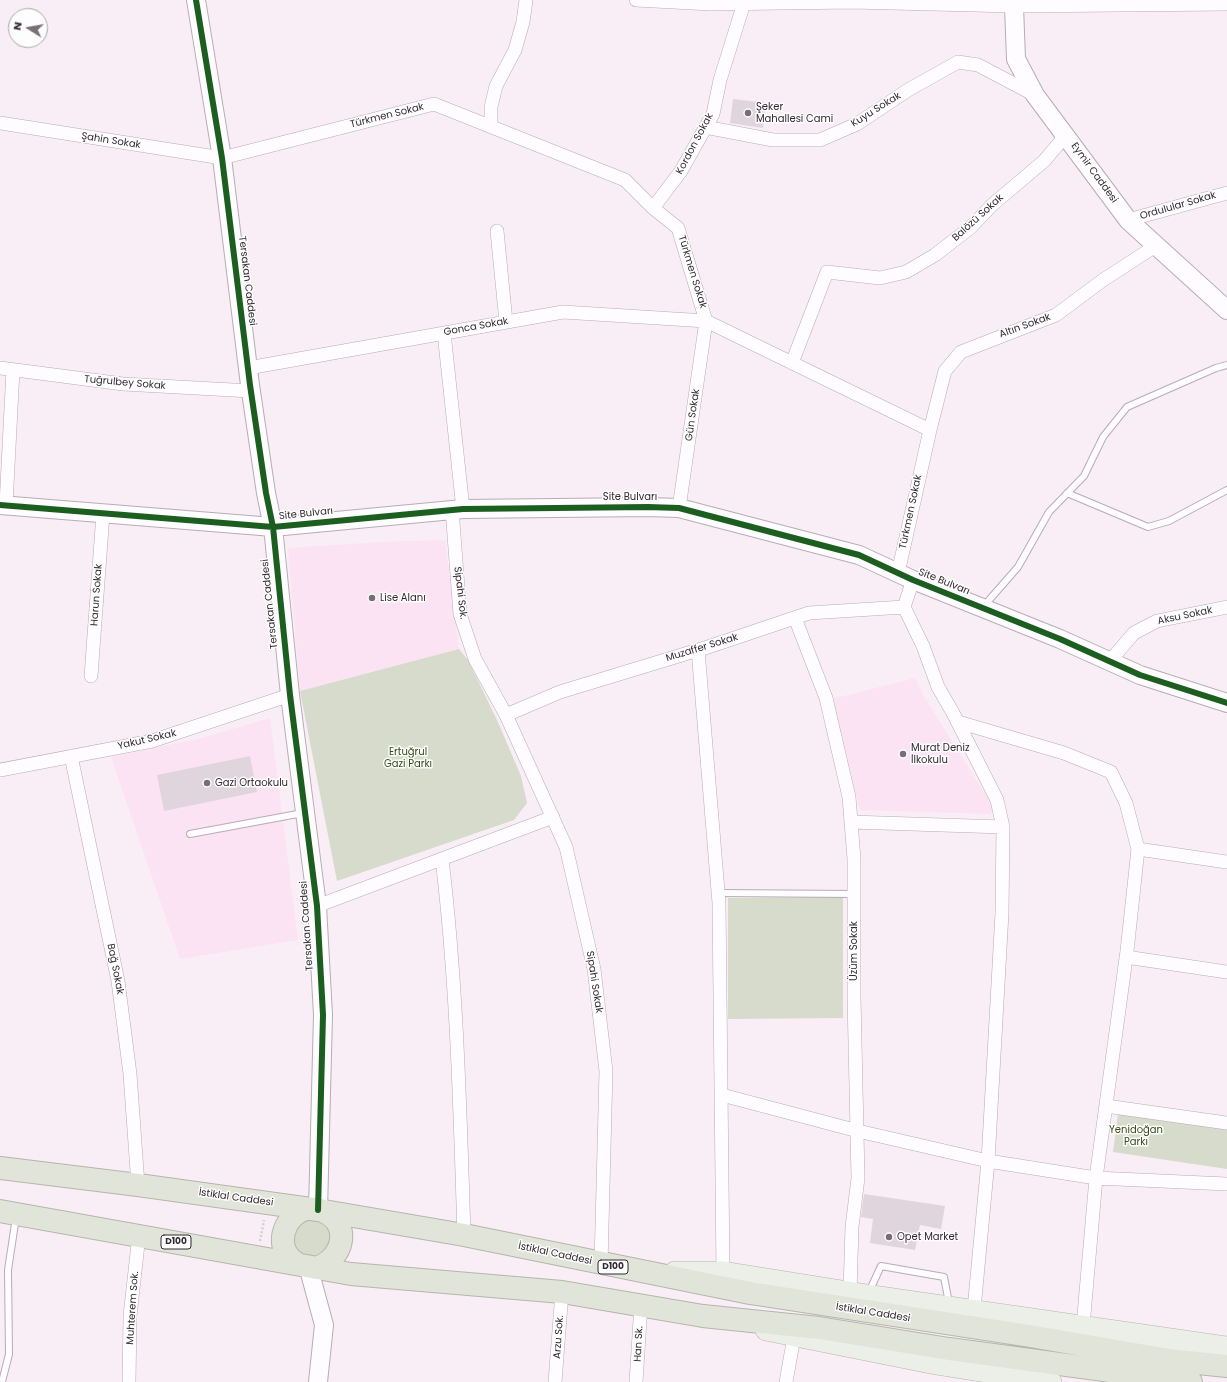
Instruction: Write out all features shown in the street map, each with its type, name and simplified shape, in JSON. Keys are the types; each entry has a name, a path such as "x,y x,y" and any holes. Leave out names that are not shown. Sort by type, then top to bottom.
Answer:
{"highway":[{"name":"İstiklal Caddesi","path":"0,1168 138,1184 318,1210 464,1235 642,1273 750,1293 1030,1336 1169,1360 1227,1366"},
{"path":"305,1210 318,1210 332,1217 338,1225 341,1234 341,1244 338,1252 332,1260 307,1266 289,1257 284,1248 282,1238 284,1229 289,1220 296,1213 305,1210"},
{"name":"D100","path":"8,1212 351,1274 562,1292 703,1316 819,1328 949,1349 1191,1382"}],"main road":[{"path":"642,1273 724,1272 1227,1347"},
{"path":"703,1316 794,1337 936,1364 1051,1382"}],"street":[{"name":"Tersakan Caddesi","path":"196,0 222,158 251,391 272,527 290,695 317,906 323,1015 318,1210"},
{"path":"491,126 491,107 496,86 515,50 523,22 526,0"},
{"path":"636,0 711,4 852,2 1014,6 1227,4"},
{"name":"Kordon Sokak","path":"653,208 682,171 712,114 720,80 744,4"},
{"name":"Eymir Caddesi","path":"1014,6 1016,60 1035,95 1128,220 1227,310"},
{"name":"Kuyu Sokak","path":"705,126 773,140 820,140 857,124 908,90 958,62 978,66 1035,95"},
{"name":"Türkmen Sokak","path":"222,158 434,104 624,180 653,208 678,228 706,321 930,430 906,577 904,607"},
{"name":"Şahin Sokak","path":"0,123 222,158"},
{"name":"Balözü Sokak","path":"792,363 827,272 880,278 906,272 935,255 971,227 992,205 1044,161 1066,135"},
{"name":"Ordulular Sokak","path":"1128,220 1227,192"},
{"path":"497,231 506,322"},
{"name":"Altın Sokak","path":"930,430 945,371 961,352 1056,315 1103,280 1157,245"},
{"name":"Gonca Sokak","path":"248,368 563,312 706,321"},
{"name":"Gün Sokak","path":"679,508 706,321"},
{"name":"Sipahi Sok.","path":"444,332 457,509 460,614 476,659 506,715"},
{"path":"3,505 6,369"},
{"name":"Tuğrulbey Sokak","path":"6,369 123,384 251,391"},
{"name":"Site Bulvarı","path":"3,505 272,527 457,509 679,508 859,556 906,577 1060,639 1140,675 1227,703"},
{"name":"Harun Sokak","path":"91,676 103,514"},
{"path":"904,607 923,646 938,687 958,722 997,800 1003,827 1002,913 988,1160 974,1309"},
{"name":"Muzaffer Sokak","path":"506,715 560,692 698,650 809,613 904,607"},
{"name":"Aksu Sokak","path":"1110,661 1134,633 1157,621 1227,607"},
{"name":"Üzüm Sokak","path":"794,618 826,698 849,797 854,859 854,997 858,1131 858,1178 852,1227 859,1293"},
{"path":"698,650 718,893 724,1272"},
{"name":"Yakut Sokak","path":"0,770 152,741 290,695"},
{"name":"Sipahi Sokak","path":"506,715 566,847 594,969 606,1071 601,1264"},
{"path":"958,722 1064,753 1111,772 1126,803 1138,849 1126,957 1096,1178 1083,1326"},
{"name":"Bağ Sokak","path":"71,756 118,981 130,1074 138,1184"},
{"path":"317,906 553,817"},
{"path":"851,822 1003,827"},
{"path":"1138,849 1227,862"},
{"path":"442,859 450,926 458,1043 464,1235"},
{"path":"1126,957 1227,972"},
{"path":"722,1095 858,1131 988,1160 1096,1178 1227,1184"},
{"path":"1106,1106 1227,1123"},
{"name":"Muhterem Sok.","path":"129,1382 130,1316 139,1235"},
{"path":"307,1266 324,1325 318,1382"},
{"name":"Arzu Sok.","path":"556,1382 562,1292"},
{"name":"Han Sk.","path":"636,1382 641,1305"},
{"path":"786,1382 794,1337"}],"lane":[{"path":"982,608 1018,567 1049,512 1084,476 1102,437 1127,407 1216,368 1227,365"},
{"path":"1067,493 1148,527 1169,521 1227,490"},
{"path":"190,834 305,813"},
{"path":"718,893 854,894"},
{"path":"2,1382 9,1354 8,1212"},
{"path":"859,1293 881,1266 944,1277 950,1306"}],"path":[{"path":"257,1257 267,1202"}],"shaded area":[{"name":"Lise Alanı","path":"445,540 459,649 300,691 288,548"},
{"name":"Murat Deniz İlkokulu","path":"915,678 925,698 994,808 991,814 860,810 832,699"},
{"path":"270,718 298,940 180,959 111,757 202,738"}],"green space":[{"name":"Ertuğrul Gazi Parkı","path":"459,649 468,660 497,720 521,776 527,803 514,820 337,881 300,691"},
{"path":"843,897 843,1018 728,1019 728,898"},
{"name":"Yenidoğan Parkı","path":"1118,1114 1227,1129 1227,1169 1113,1152"},
{"path":"313,1218 325,1223 332,1235 323,1258 296,1254 291,1233 300,1222"}],"building":[{"name":"Şeker Mahallesi Cami","path":"733,99 766,103 763,128 730,123"},
{"name":"Gazi Ortaokulu","path":"250,756 257,792 164,811 157,775"},
{"path":"864,1194 945,1206 941,1229 920,1225 915,1250 870,1243 873,1219 861,1217"}],"cycle path":[{"path":"196,0 222,158 250,385 266,493 273,527 290,695 317,906 323,1015 318,1210"},
{"path":"0,505 273,527 463,509 679,508 859,555 913,580 1060,639 1140,675 1227,703"}],"place":[{"name":"Şeker Mahallesi Cami","path":"748,113"},
{"name":"Lise Alanı","path":"372,598"},
{"name":"Murat Deniz İlkokulu","path":"903,754"},
{"name":"Gazi Ortaokulu","path":"207,783"},
{"name":"Opet Market","path":"889,1237"}]}
